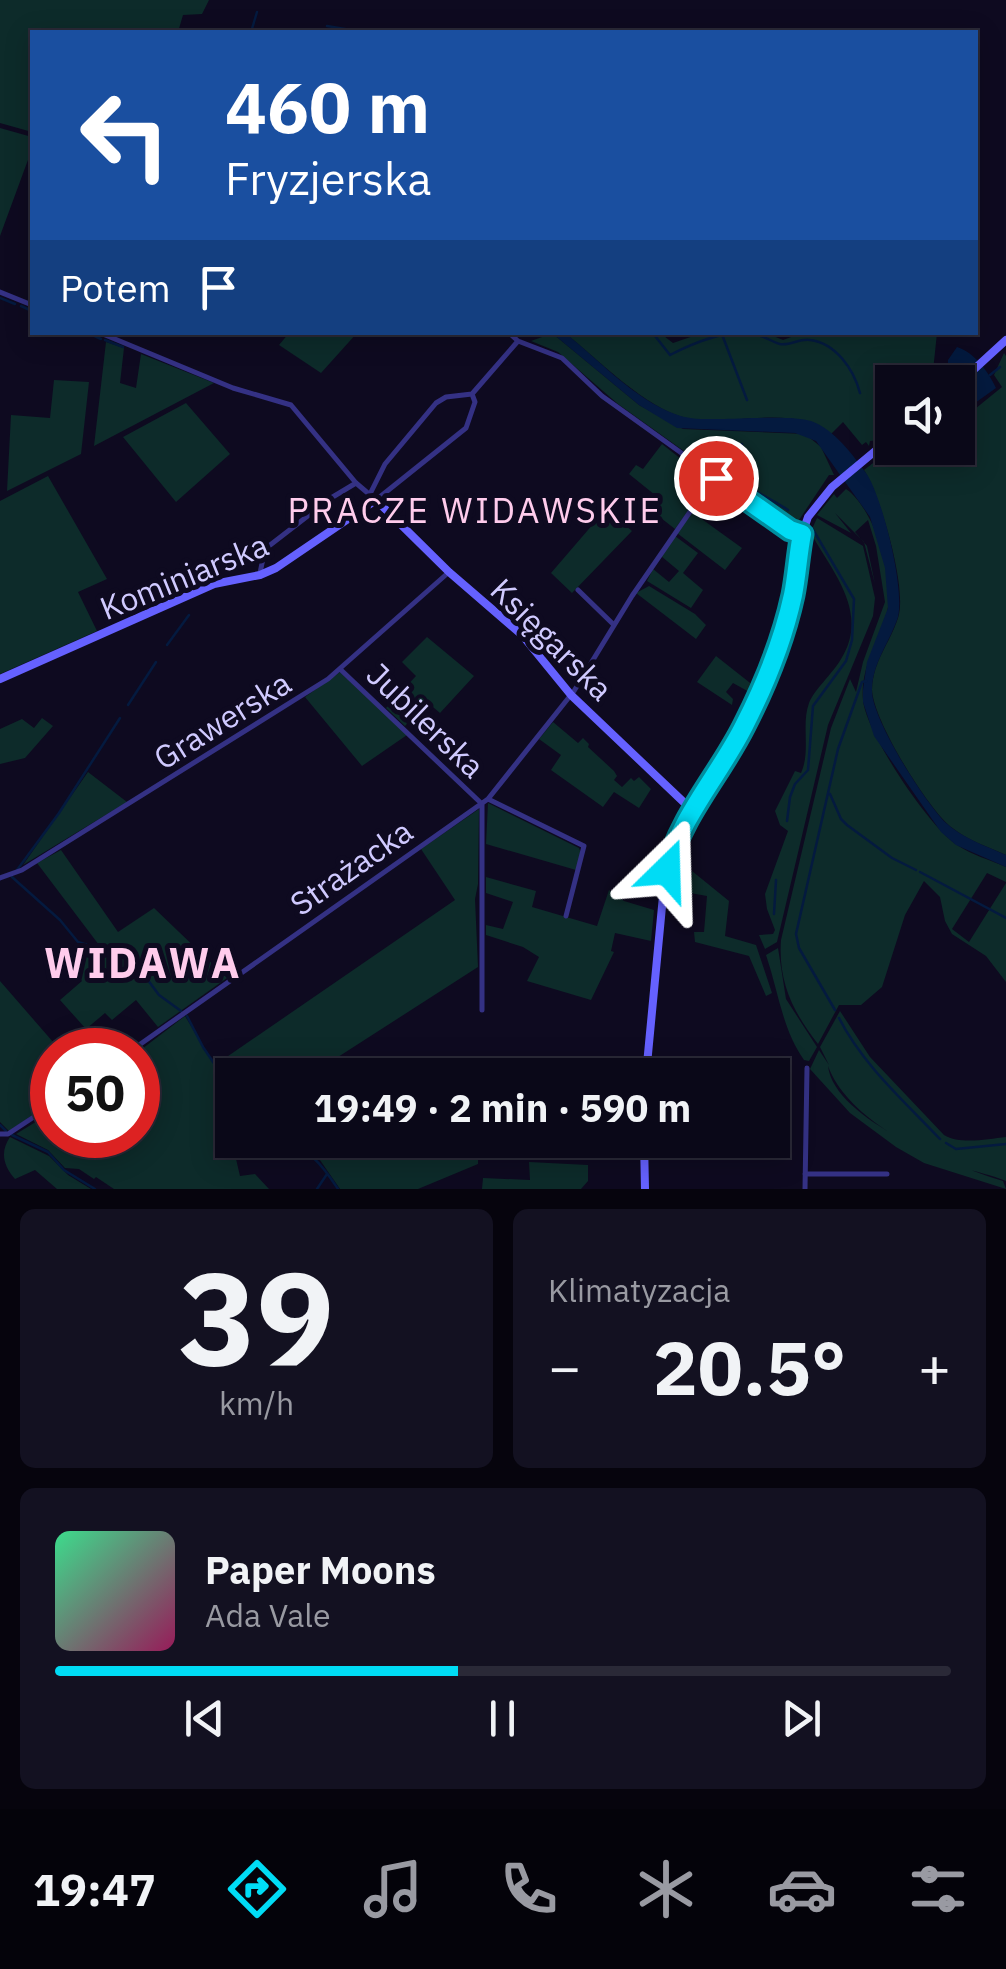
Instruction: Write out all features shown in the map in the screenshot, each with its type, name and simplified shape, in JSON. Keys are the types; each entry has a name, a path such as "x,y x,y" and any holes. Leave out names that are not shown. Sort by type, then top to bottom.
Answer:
{"street":[{"path":"0,292 30,303"},
{"path":"105,335 233,388 289,404 310,424 355,484 373,497"},
{"path":"512,335 562,358 602,396 790,530 802,534"},
{"path":"373,497 385,464 436,403 446,397 472,394 518,340"},
{"path":"975,369 1006,340"},
{"path":"373,497 463,431 475,402 472,394"},
{"path":"648,1058 666,874 675,845 739,734 773,660 794,593 802,534 817,504 875,450"},
{"name":"Strażacka","path":"160,1030 485,802 571,695 714,477"},
{"path":"260,575 266,550 355,484"},
{"name":"Księgarska","path":"373,497 448,572 522,635 571,695 693,811"},
{"name":"Kominiarska","path":"0,679 214,584 260,575 294,558 373,497"},
{"name":"Grawerska","path":"0,878 22,870 291,704 339,668 448,572"},
{"path":"578,590 614,625"},
{"name":"Jubilerska","path":"339,668 485,802 584,846 566,916"},
{"path":"482,1010 485,802"},
{"path":"805,1189 807,1068"},
{"path":"0,1134 8,1134 30,1120"},
{"path":"644,1158 645,1189"},
{"path":"805,1174 886,1174"}],"green space":[{"path":"0,0 209,0 202,14 183,15 179,30 30,30 30,131 0,123"},
{"path":"0,128 30,136 30,154 0,236"},
{"path":"287,335 355,335 321,373 279,345"},
{"path":"554,335 639,405 683,429 805,434 821,447 834,475 829,475 793,529 618,404 558,352 531,341"},
{"path":"567,335 663,335 673,343 696,335 771,335 783,340 797,335 937,335 934,365 875,365 875,440 869,446 866,442 862,445 843,422 831,434 799,420 704,420 671,413 623,382"},
{"path":"106,342 124,348 120,383 136,388 141,354 214,383 94,446"},
{"path":"1004,353 1006,855 964,836 941,817 903,762 874,703 875,670 895,627 900,604 891,542 864,470 875,462 875,465 975,465 975,409 1002,387 994,375"},
{"path":"54,380 89,382 81,454 7,491 11,415 50,418"},
{"path":"186,403 230,454 176,502 123,437"},
{"path":"662,444 709,481 675,529 652,511 660,499 629,474 636,465 643,469"},
{"path":"48,476 107,579 78,592 97,631 0,674 0,501"},
{"path":"846,489 873,526 888,580 887,612 864,677 867,715 901,778 945,835 963,849 1006,867 1006,882 987,873 952,929 969,942 1006,883 1006,982 986,956 952,934 940,897 924,881 905,915 882,987 861,1005 839,1005 818,1044 789,996 782,969 781,940 831,728 850,679 856,692 885,602 868,520 855,532 861,539 835,513 851,533 817,515 834,494 837,498"},
{"path":"606,509 632,531 572,593 551,573"},
{"path":"692,512 742,548 725,570 677,533"},
{"path":"817,518 863,546 875,598 873,616 828,725 777,942 765,949 759,935 773,934 775,930 765,894 788,831 780,825 775,811 795,771 801,773 804,765 809,703 841,659 852,626 839,580 813,537 808,538"},
{"path":"675,536 698,553 683,573 703,590 691,608 647,581 653,569 669,582 679,571 661,556"},
{"path":"649,586 706,625 696,639 636,593"},
{"path":"427,637 474,676 440,713 427,702 405,726 386,708 416,676 402,662"},
{"path":"716,656 754,686 751,693 733,683 726,692 733,699 732,705 697,682"},
{"path":"340,672 407,735 362,766 305,697"},
{"path":"42,718 53,726 25,758 0,764 0,729 22,719 34,728"},
{"path":"553,722 578,743 583,738 614,771 614,780 622,787 631,778 634,781 639,777 651,789 639,808 614,792 603,807 551,770 561,755 539,739"},
{"path":"88,772 127,802 23,865"},
{"path":"488,803 579,848 576,870 486,844"},
{"path":"479,809 475,899 478,967 336,1058 225,1058 455,900 421,849"},
{"path":"61,850 118,932 154,908 227,978 158,1027 136,1000 112,1020 105,1013 85,1028 60,1000 82,981 70,966 99,945 37,863"},
{"path":"692,871 729,901 725,936 756,945 772,993 766,996 749,956 695,942 694,932 704,932 707,896 690,893"},
{"path":"486,877 536,891 532,907 597,926 609,890 624,901 654,910 651,941 615,933 611,951 614,952 591,1000 527,981 539,957 523,947 486,935 486,925 503,929 513,902 486,893"},
{"path":"778,948 786,999 817,1047 809,1061 804,1060 790,1035 766,955"},
{"path":"0,981 41,1028 30,1028 30,1117 9,1131 0,1122"},
{"path":"840,1011 870,1057 944,1135 966,1141 1006,1137 1006,1181 972,1170 1003,1181 1006,1189 924,1163 850,1113 810,1069 819,1050 829,1065 820,1047","holes":["828,1066 850,1100 882,1128 851,1105 835,1086"]},
{"path":"185,1016 215,1066 215,1158 236,1158 240,1176 255,1174 269,1189 114,1189 79,1169 65,1168 56,1158 160,1158 160,1035"},
{"path":"30,1125 30,1141 16,1134"},
{"path":"10,1137 30,1147 30,1158 51,1158 68,1175 91,1189 57,1189 35,1170 15,1179 4,1158"},
{"path":"319,1158 478,1158 478,1164 418,1189 340,1189"},
{"path":"529,1162 588,1165 588,1181 581,1189 482,1189 483,1178 530,1180"}],"water":[{"path":"554,335 567,335 631,389 675,414 703,419 803,419 827,430 849,451 866,473 879,502 899,590 897,620 873,681 874,704 901,760 937,813 959,833 1006,855 1006,867 956,845 941,832 874,736 863,690 867,662 888,608 885,568 870,517 816,441 795,433 677,428 639,405"},
{"path":"957,347 970,354 996,388 975,403 975,365 948,365"}],"waterway":[{"path":"252,30 257,12"},
{"path":"327,26 351,30"},
{"path":"0,298 15,304"},
{"path":"21,306 30,310"},
{"path":"92,335 101,339"},
{"path":"654,335 670,355 724,335"},
{"path":"758,335 780,344 806,340 828,346 853,375 860,393"},
{"path":"723,337 747,400"},
{"path":"105,340 123,347"},
{"path":"990,375 1000,367"},
{"path":"742,444 745,479 756,491 788,510"},
{"path":"719,486 776,526"},
{"path":"787,821 795,784 808,770 813,706 846,661 852,640 854,599 812,528"},
{"path":"167,645 189,615"},
{"path":"128,705 156,662"},
{"path":"835,1010 799,948 796,934 838,749 862,682 866,681"},
{"path":"17,870 120,718"},
{"path":"830,794 847,825 892,858 916,870"},
{"path":"920,872 1006,918"},
{"path":"12,877 60,920 78,942 129,958"},
{"path":"774,914 776,880"},
{"path":"133,960 159,995 181,1011"},
{"path":"187,1016 215,1065"},
{"path":"839,1018 872,1067 940,1139"},
{"path":"0,1125 6,1131"},
{"path":"12,1135 48,1152 64,1170 95,1189"},
{"path":"946,1143 956,1149 1006,1144"},
{"path":"313,1158 338,1189"},
{"path":"317,1189 327,1174"}],"district":[{"name":"PRACZE WIDAWSKIE","path":"475,510"},
{"name":"WIDAWA","path":"143,962"}],"route":[{"path":"667,870 684,827 739,734 766,678 789,611 802,534 790,530 716,478"}]}
